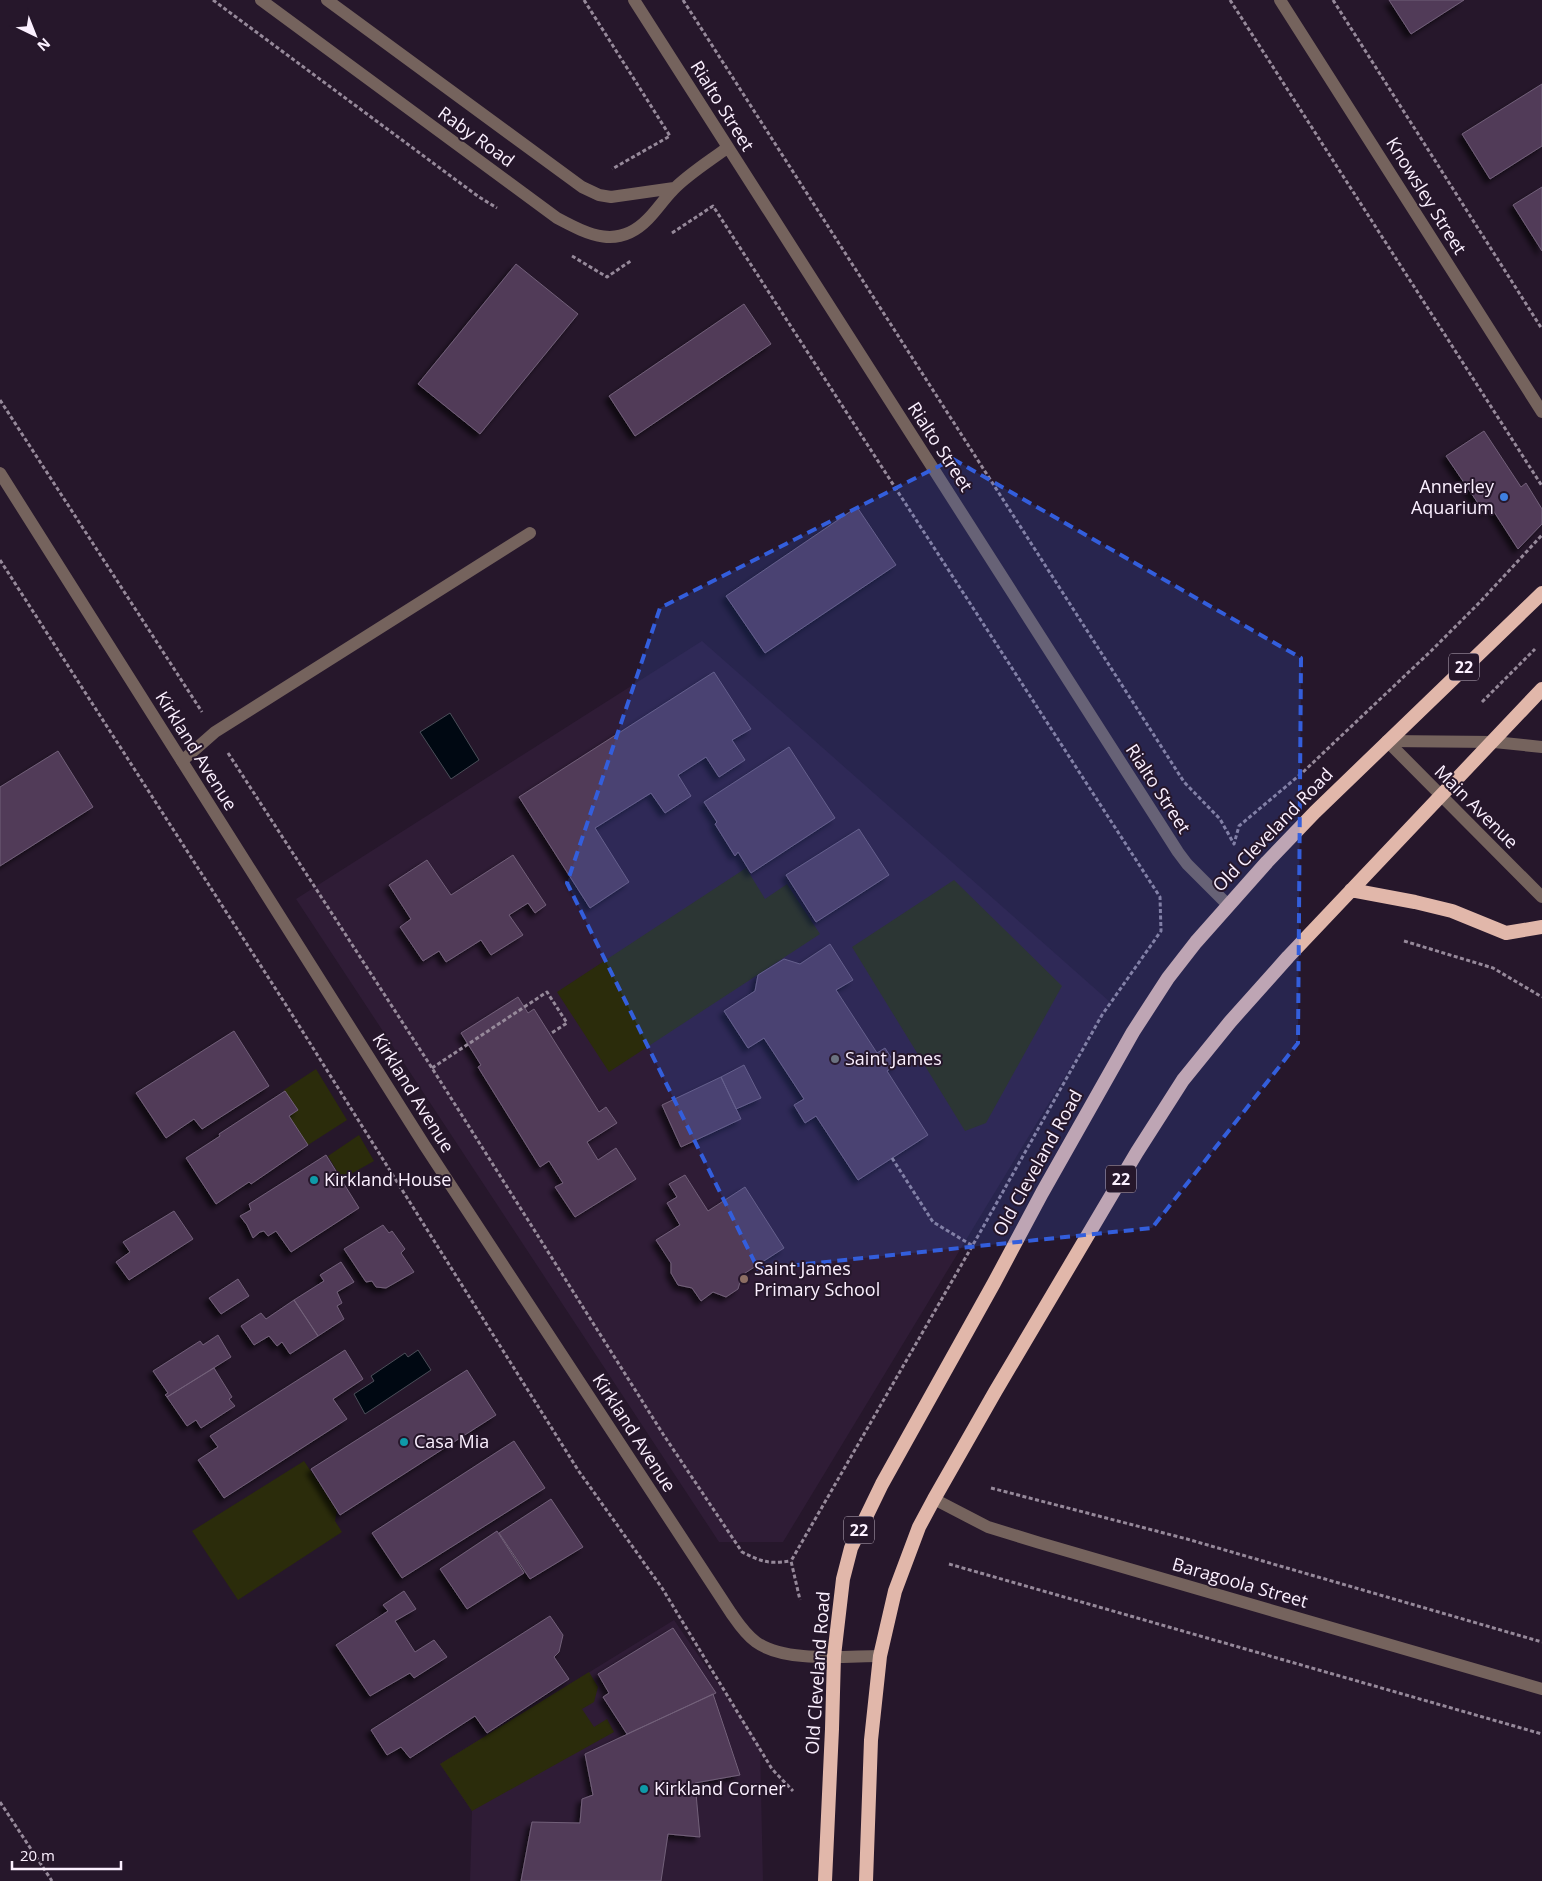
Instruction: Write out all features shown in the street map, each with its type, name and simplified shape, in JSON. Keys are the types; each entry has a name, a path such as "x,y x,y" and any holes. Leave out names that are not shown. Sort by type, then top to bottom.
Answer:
{"highway":[{"name":"Old Cleveland Road","path":"825,1881 834,1656 842,1579 851,1548 882,1484 1133,1032 1168,978 1228,904 1267,862 1387,741 1542,593"},
{"name":"22","path":"866,1881 871,1740 880,1656 901,1573 919,1527 934,1499 1137,1152 1184,1080 1288,957 1494,742 1542,689"},
{"path":"1351,890 1452,911 1506,933 1542,927"}],"street":[{"name":"Raby Road","path":"261,0 558,218 582,231 602,238 631,231 647,220 674,188 728,148"},
{"name":"Raby Road","path":"327,0 582,187 599,195 611,197 674,188"},
{"name":"Rialto Street","path":"634,0 1178,852 1187,864 1228,904"},
{"name":"Knowsley Street","path":"1280,0 1542,412"},
{"name":"Kirkland Avenue","path":"0,473 425,1146 730,1613 745,1633 764,1647 788,1655 880,1656"},
{"path":"182,761 215,732 530,533"},
{"path":"1387,741 1494,742 1542,747"},
{"name":"Main Avenue","path":"1387,741 1542,897"},
{"name":"Baragoola Street","path":"934,1499 988,1527 1040,1544 1542,1689"}],"path":[{"path":"213,0 471,191 503,212"},
{"path":"584,0 670,136 605,174"},
{"path":"683,0 1184,782 1220,819 1234,844 1239,826 1302,773 1432,650 1480,602 1542,535"},
{"path":"1230,0 1542,486"},
{"path":"1333,0 1542,329"},
{"path":"664,239 713,206 1160,897 1161,931 1102,1015 973,1246 791,1561 800,1600"},
{"path":"567,252 607,277 639,255"},
{"path":"0,400 432,1068 658,1426 742,1552 761,1562 791,1561"},
{"path":"0,560 291,1013 578,1470 662,1588 772,1768 793,1791"},
{"path":"1482,702 1536,649"},
{"path":"1404,941 1493,968 1542,997"},
{"path":"432,1068 548,992 567,1023 550,1034"},
{"path":"892,1158 933,1222 973,1246"},
{"path":"991,1488 1187,1539 1542,1642"},
{"path":"949,1564 1542,1734"},
{"path":"0,1802 52,1881"}],"highlighted area":[{"path":"953,459 1301,658 1298,1043 1152,1228 758,1269 567,883 660,608"}],"shaded area":[{"name":"Saint James Primary School","path":"702,641 1110,1002 783,1542 719,1542 296,899"},
{"path":"450,713 479,760 451,779 420,732"},
{"path":"746,868 765,899 787,884 820,934 609,1072 557,992"},
{"path":"954,880 1062,986 986,1123 965,1131 852,947"},
{"path":"316,1069 347,1120 308,1145 289,1116 298,1110 284,1090"},
{"path":"359,1135 374,1161 342,1179 328,1156"},
{"path":"418,1350 431,1370 365,1414 354,1394 374,1381 371,1376 405,1353 408,1357"},
{"path":"304,1461 337,1510 335,1521 342,1532 238,1600 192,1531"},
{"path":"674,1620 760,1745 763,1881 470,1881 472,1811 440,1764"},
{"path":"589,1672 598,1687 594,1702 582,1709 594,1727 607,1719 614,1732 472,1811 440,1764"}],"building":[{"path":"1389,0 1464,0 1411,34"},
{"path":"1542,84 1542,146 1490,179 1462,134"},
{"path":"1542,187 1542,251 1513,205"},
{"path":"516,264 578,314 480,434 418,384"},
{"path":"744,304 771,344 635,436 609,396"},
{"name":"Annerley Aquarium","path":"1484,431 1521,487 1526,483 1542,509 1542,524 1518,549 1491,507 1484,512 1446,456"},
{"path":"857,507 896,565 765,653 726,596"},
{"path":"714,672 751,729 732,740 745,760 719,777 706,757 678,775 691,796 665,813 651,793 595,828 629,882 590,908 519,797"},
{"path":"789,747 835,818 751,873 738,852 735,856 704,802"},
{"path":"58,751 93,807 0,866 0,787"},
{"path":"859,829 889,875 816,922 786,875"},
{"path":"513,855 546,905 535,913 528,903 509,915 523,935 491,955 481,940 446,962 439,951 423,961 400,927 411,919 389,885 427,860 451,895"},
{"name":"Saint James","path":"830,944 853,980 836,990 877,1053 885,1048 896,1065 887,1071 928,1135 858,1180 816,1116 805,1123 794,1105 804,1099 764,1038 748,1048 724,1011 755,991 758,975 784,959 800,964"},
{"path":"518,997 528,1013 534,1009 599,1112 606,1107 617,1123 587,1142 598,1160 616,1148 636,1179 575,1217 555,1187 563,1183 549,1161 540,1167 478,1067 481,1065 461,1033"},
{"path":"234,1031 269,1086 202,1129 194,1119 166,1138 136,1093"},
{"path":"744,1065 761,1098 736,1109 721,1077"},
{"path":"721,1077 741,1119 681,1147 662,1105"},
{"path":"285,1091 298,1110 289,1116 308,1145 251,1184 249,1182 216,1204 186,1158"},
{"name":"Kirkland House","path":"326,1155 359,1208 291,1252 276,1231 268,1236 264,1231 260,1232 253,1238 240,1216 251,1210 249,1204"},
{"path":"685,1175 708,1211 745,1187 784,1248 742,1275 738,1289 726,1297 713,1292 701,1301 692,1288 678,1285 671,1273 671,1263 656,1240 680,1225 667,1203 677,1197 669,1184"},
{"path":"174,1211 193,1239 129,1280 116,1262 130,1252 123,1242"},
{"path":"383,1225 389,1233 392,1231 405,1249 401,1253 414,1272 386,1288 376,1287 372,1281 366,1282 344,1249"},
{"path":"341,1262 354,1282 337,1292 342,1303 337,1306 344,1319 318,1336 294,1300 324,1281 320,1275"},
{"path":"238,1279 249,1296 221,1314 209,1298"},
{"path":"294,1300 318,1336 290,1354 282,1342 277,1346 269,1336 254,1345 241,1326 261,1313 266,1319"},
{"path":"218,1335 231,1357 167,1397 165,1395 168,1393 153,1371 200,1341 203,1345"},
{"path":"345,1350 363,1379 333,1399 347,1419 224,1498 198,1460 218,1447 210,1436"},
{"path":"214,1368 232,1397 229,1399 235,1406 201,1428 196,1420 187,1426 167,1397"},
{"name":"Casa Mia","path":"467,1370 496,1415 340,1515 311,1469"},
{"path":"514,1441 545,1488 402,1578 372,1533"},
{"path":"551,1499 583,1547 530,1579 499,1533"},
{"path":"497,1531 524,1573 467,1609 440,1569"},
{"path":"404,1591 416,1609 395,1621 415,1652 434,1640 447,1657 414,1678 410,1673 370,1696 336,1645 388,1611 383,1605"},
{"path":"550,1616 563,1635 559,1652 554,1657 569,1679 487,1733 475,1716 410,1758 401,1747 387,1755 371,1730"},
{"path":"673,1628 716,1693 627,1734 603,1697 609,1693 598,1674"},
{"name":"Kirkland Corner","path":"713,1694 740,1775 695,1783 700,1837 668,1834 661,1881 521,1881 532,1822 580,1823 582,1799 593,1795 585,1754"}],"place":[{"name":"Annerley Aquarium","path":"1504,497"},
{"name":"Saint James","path":"835,1059"},
{"name":"Kirkland House","path":"314,1180"},
{"name":"Saint James Primary School","path":"744,1279"},
{"name":"Casa Mia","path":"404,1442"},
{"name":"Kirkland Corner","path":"644,1789"}]}
